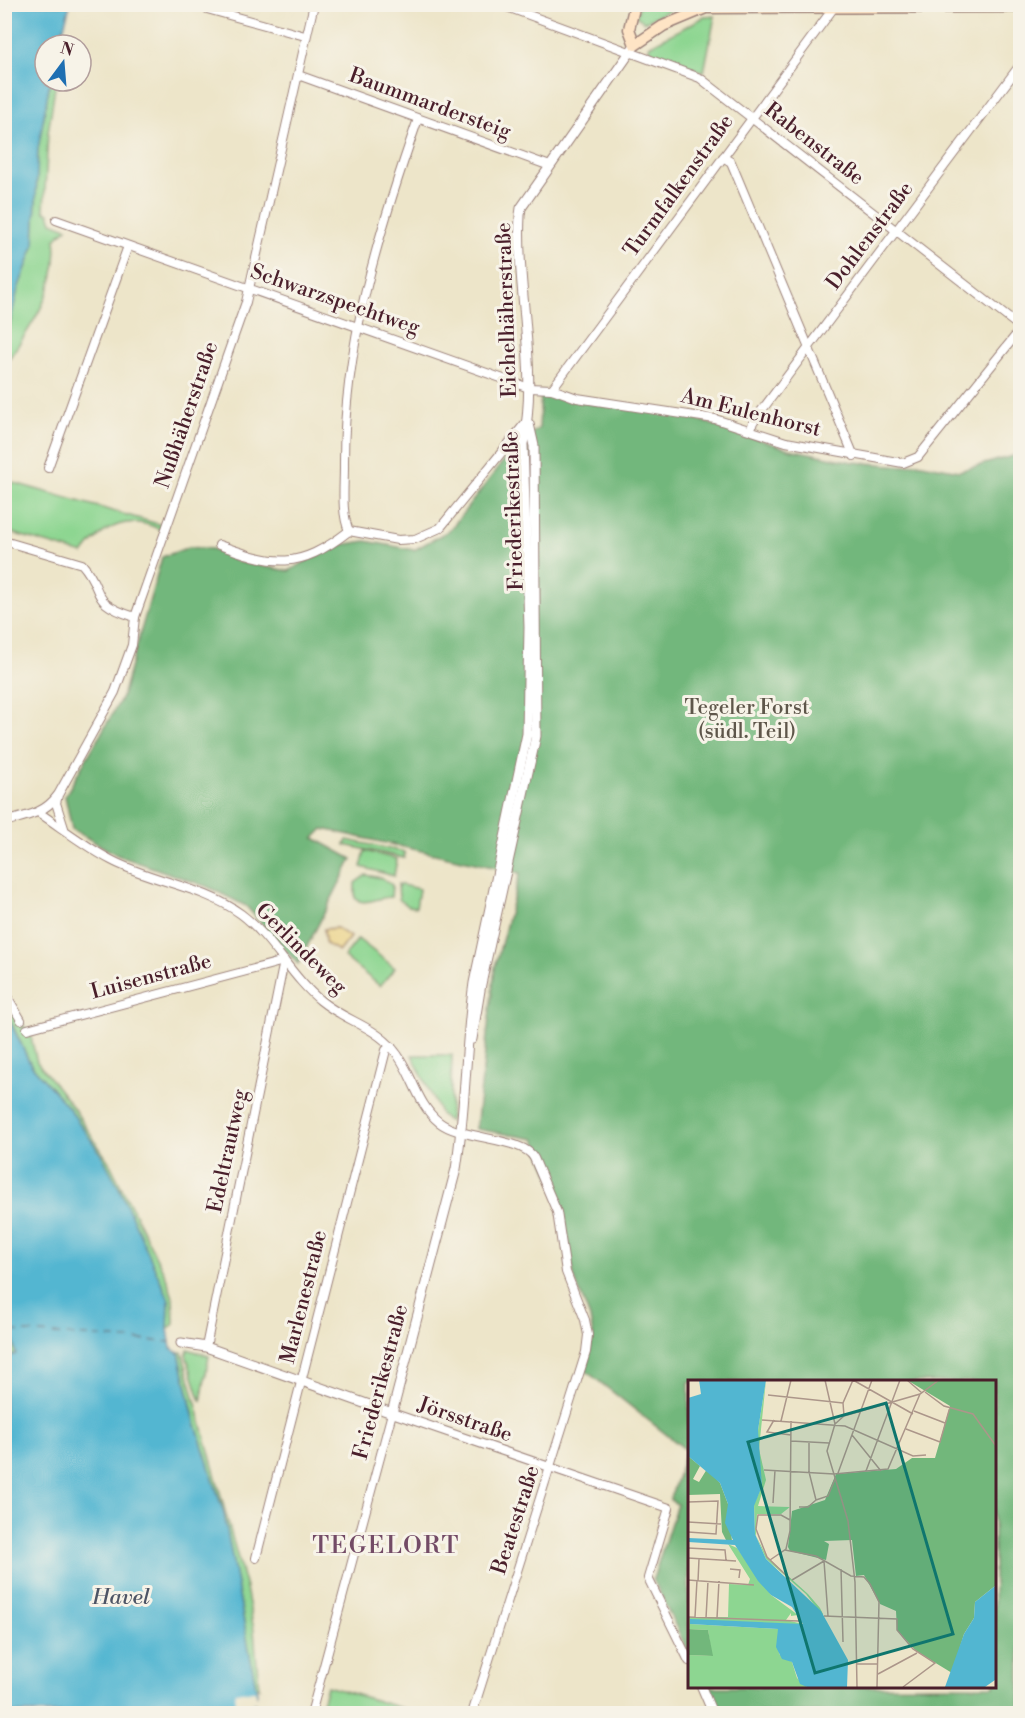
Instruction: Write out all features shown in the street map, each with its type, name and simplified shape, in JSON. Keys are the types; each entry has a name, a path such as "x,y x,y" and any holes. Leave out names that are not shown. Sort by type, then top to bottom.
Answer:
{"main road":[{"path":"635,4 629,29 631,48 663,26 707,6 1020,7"}],"street":[{"path":"201,4 207,9 305,36"},
{"name":"Nußhäherstraße","path":"38,812 48,807 57,795 115,692 130,650 135,617 246,302 314,4"},
{"name":"Rabenstraße","path":"500,4 631,48 700,78 1020,328"},
{"name":"Turmfalkenstraße","path":"552,389 835,6"},
{"name":"Eichelhäherstraße","path":"528,420 529,388 521,208 631,48"},
{"name":"Dohlenstraße","path":"751,429 753,422 1020,65"},
{"name":"Baummardersteig","path":"298,75 550,166"},
{"path":"349,531 344,493 343,428 357,327 380,232 417,118"},
{"path":"723,157 731,162 854,456"},
{"name":"Schwarzspechtweg","path":"56,220 529,388"},
{"path":"48,468 128,246"},
{"name":"Am Eulenhorst","path":"529,388 552,389 577,398 691,414 751,429 786,442 903,463 914,460 925,450 1020,328"},
{"path":"219,545 262,561 288,561 330,546 349,531 398,540 415,539 440,528 528,420"},
{"name":"Friederikestraße","path":"311,1713 456,1169 462,1133 468,1056 481,984 536,736 534,446 528,420"},
{"path":"4,541 82,564 100,599 113,609 135,617"},
{"path":"57,795 56,803 62,826"},
{"path":"4,822 38,812"},
{"name":"Gerlindeweg","path":"38,812 111,861 224,904 247,920 322,1002 369,1028 391,1046 406,1066 428,1111 439,1122 462,1133 522,1146 530,1152 557,1212 566,1272 585,1320 588,1335"},
{"name":"Luisenstraße","path":"27,1029 284,961"},
{"name":"Edeltrautweg","path":"206,1347 284,961"},
{"path":"4,991 21,1020"},
{"name":"Marlenestraße","path":"255,1558 386,1050 391,1046"},
{"name":"Beatestraße","path":"472,1713 582,1368 588,1335"},
{"name":"Jörsstraße","path":"181,1343 206,1347 551,1469 669,1508 648,1578 688,1659"},
{"path":"702,1688 713,1713"}],"green space":[{"path":"640,5 681,5 644,22 636,16"},
{"path":"715,16 704,72 650,54 649,46 704,17"},
{"path":"48,93 54,93 48,133 44,211 49,213 52,222 67,228 55,239 56,256 53,273 42,306 25,336 5,364 4,332 9,327 18,289 34,246 38,149"},
{"name":"Tegeler Forst (südl. Teil)","path":"541,392 576,401 689,417 789,449 853,462 904,466 917,463 959,471 1020,454 1020,1713 718,1713 706,1688 995,1688 995,1380 688,1380 688,1652 653,1579 677,1504 670,1500 686,1450 586,1371 593,1335 590,1318 574,1277 563,1207 535,1139 476,1129 495,967 520,873 323,829 314,838 352,859 298,964 246,906 208,887 117,855 72,829 65,796 122,697 162,557 189,547 213,549 238,562 289,571 333,546 366,541 414,550 450,530 515,446 539,428"},
{"path":"4,480 162,525 161,530 138,523 117,525 99,536 83,554 5,531"},
{"path":"347,840 405,852 404,858 345,845"},
{"path":"365,851 397,859 394,876 361,867"},
{"path":"366,875 382,878 392,885 391,897 366,902 358,901 355,898 355,883"},
{"path":"398,884 419,889 416,907 407,906 399,899"},
{"path":"358,939 395,968 380,986 344,957"},
{"path":"4,995 31,1037 37,1062 72,1106 109,1162 167,1279 173,1298 174,1324 168,1329 169,1300 119,1188 100,1154 68,1107 31,1065 5,1009"},
{"path":"412,1055 452,1055 450,1122 441,1115"},
{"path":"11,1331 16,1354 5,1359 4,1333"},
{"path":"188,1349 209,1356 201,1402 186,1355"},
{"path":"182,1352 246,1588 254,1630 259,1688 256,1688 224,1514 194,1419 179,1353"},
{"path":"327,1686 418,1713 319,1713"}],"sand":[{"path":"337,928 350,937 339,951 325,942 324,935 324,929"}],"water":[{"path":"5,4 70,5 62,33 33,33 33,93 48,93 38,149 34,246 18,289 9,327 5,332"},
{"name":"Havel","path":"4,1009 31,1065 68,1107 101,1154 119,1188 169,1300 168,1329 171,1348 179,1353 194,1419 224,1514 257,1693 253,1713 5,1713 4,1359 16,1354 9,1302 4,1286"}],"pier":[{"path":"255,1691 258,1701 253,1703 253,1707 242,1707 241,1704 236,1704 235,1692"}],"ferry route":[{"path":"11,1331 171,1342"}],"district":[{"name":"TEGELORT","path":"386,1546"}]}
